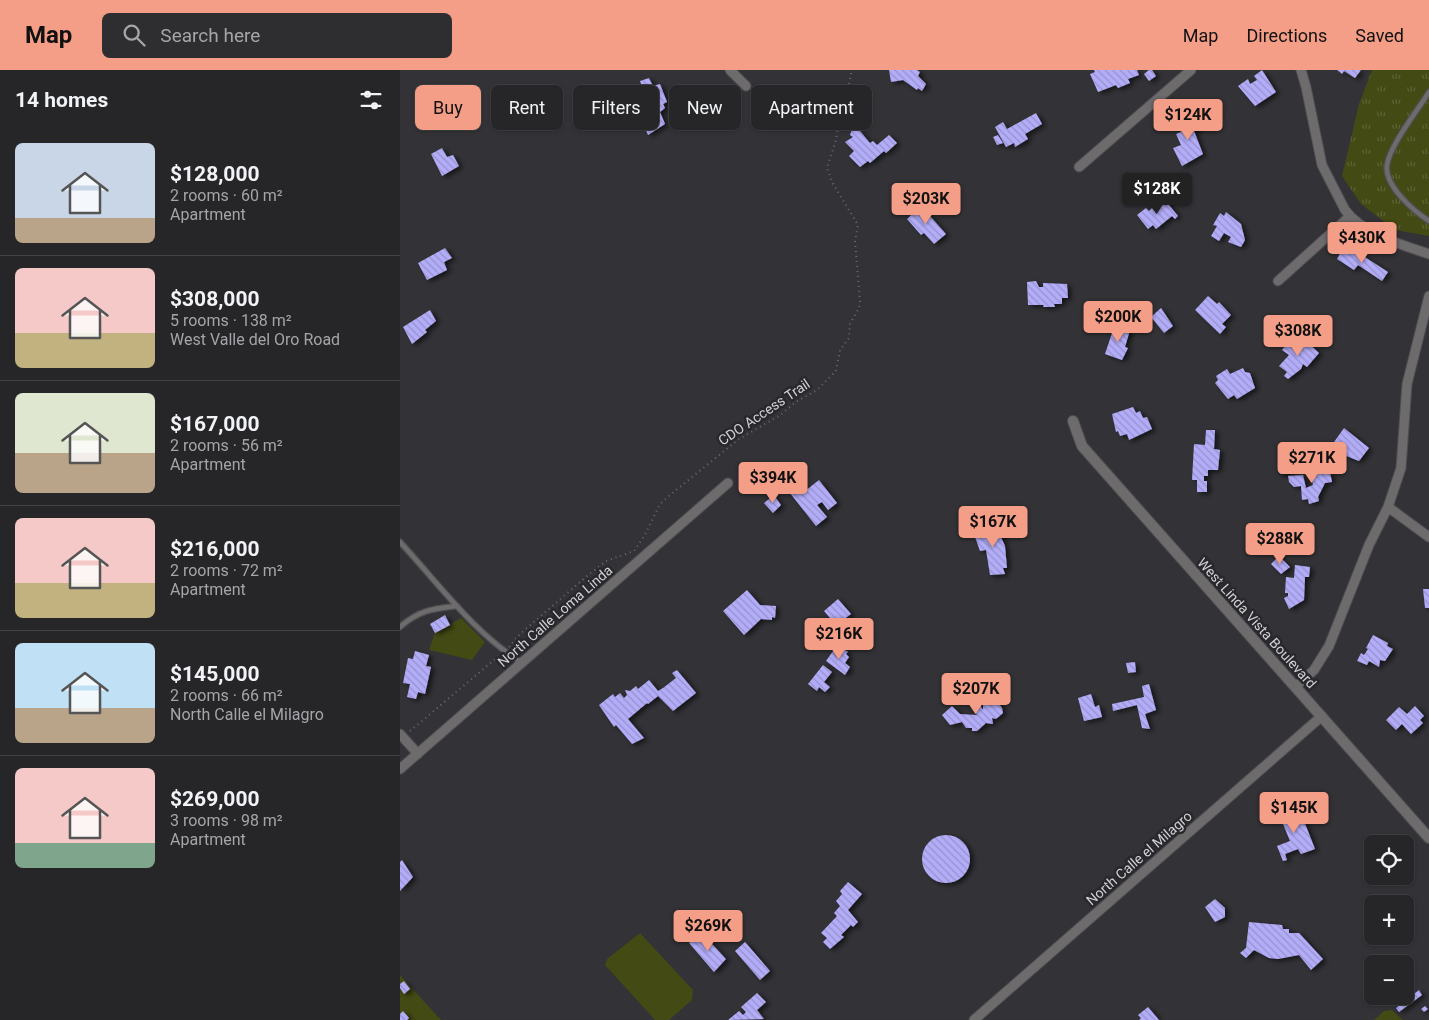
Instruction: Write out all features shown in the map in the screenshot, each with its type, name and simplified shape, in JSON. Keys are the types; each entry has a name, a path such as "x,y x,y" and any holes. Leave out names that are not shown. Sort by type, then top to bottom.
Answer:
{"street":[{"path":"730,70 746,86"},
{"path":"1078,167 1191,70"},
{"path":"1301,70 1322,165 1333,190 1350,216 1397,243 1429,254"},
{"path":"1278,281 1350,216"},
{"path":"1295,687 1314,670 1329,646 1369,545 1388,508 1401,468 1407,384 1429,296"},
{"name":"West Linda Vista Boulevard","path":"1073,421 1082,446 1429,838"},
{"name":"North Calle Loma Linda","path":"400,769 728,483"},
{"path":"1388,508 1429,537"},
{"name":"North Calle el Milagro","path":"974,1020 1322,716"},
{"path":"401,735 418,754"}],"lane":[{"path":"1429,92 1392,151 1386,166 1390,178 1401,197 1415,212 1429,221"},
{"path":"400,542 457,606 504,652 522,663"},
{"path":"400,627 410,618 427,609 457,606"}],"path":[{"name":"CDO Access Trail","path":"401,735 504,652 520,634 587,576 606,562 634,551 660,504 670,494 735,441 779,416 796,402 817,390 836,371 840,350 849,338 850,324 859,308 860,301 855,240 858,225 832,182 827,168 836,140 843,95 849,84 852,70"}],"green space":[{"path":"1372,70 1429,70 1429,236 1395,230 1361,204 1342,176 1359,104"},
{"path":"461,618 485,642 472,660 429,650 435,632"},
{"path":"640,933 693,990 692,1000 669,1020 655,1020 605,965 607,959"},
{"path":"400,975 441,1020 400,1020"},
{"path":"1392,1010 1403,1020 1374,1020 1384,1011"}],"building":[{"path":"889,70 917,70 920,72 918,76 926,84 922,91 918,88 917,90 903,80 891,82"},
{"path":"1094,70 1137,70 1139,75 1128,79 1130,83 1118,88 1116,85 1098,92 1090,74 1095,72"},
{"path":"1152,70 1156,76 1149,81 1144,74"},
{"path":"1262,70 1276,92 1255,106 1238,86 1248,79 1250,84 1257,80 1254,76"},
{"path":"1337,70 1361,70 1355,78 1344,71 1342,74"},
{"path":"649,78 652,85 642,85 640,81"},
{"path":"660,84 667,102 663,104 665,108 660,112 665,124 659,128 659,85 656,85"},
{"path":"1036,113 1042,124 1025,134 1028,139 1015,147 1014,143 1006,147 995,127 1003,122 1007,129"},
{"path":"1196,115 1202,127 1194,131 1203,154 1182,166 1173,148 1181,145 1176,134 1181,132 1177,124"},
{"path":"646,130 656,130 648,135"},
{"path":"852,130 860,131 870,143 873,141 877,145 889,135 897,143 886,153 884,151 870,163 868,161 860,167 849,156 854,151 845,142 853,137 850,135"},
{"path":"998,135 1003,143 997,145 993,137"},
{"path":"442,148 447,157 453,155 459,166 442,176 431,154"},
{"path":"1164,199 1178,216 1175,219 1172,216 1156,229 1153,225 1148,229 1137,215 1146,208 1149,211 1152,208 1154,210"},
{"path":"907,203 906,209 900,211 897,205"},
{"path":"921,206 946,234 934,244 924,233 921,235 907,219"},
{"path":"1226,212 1241,224 1245,240 1241,247 1228,242 1231,237 1224,233 1219,241 1211,236 1217,226 1213,225 1220,213 1224,216"},
{"path":"445,248 452,258 444,262 447,270 427,280 418,263"},
{"path":"1343,248 1352,254 1354,250 1388,272 1382,281 1358,265 1354,270 1337,259"},
{"path":"1036,281 1039,287 1043,287 1043,283 1067,284 1068,298 1062,298 1062,304 1054,304 1055,307 1028,305 1027,282"},
{"path":"1208,296 1217,304 1219,302 1231,315 1222,324 1226,327 1220,334 1195,310"},
{"path":"1161,308 1173,326 1164,333 1151,317"},
{"path":"430,310 436,321 425,330 427,332 412,344 403,327"},
{"path":"1119,326 1130,330 1125,347 1128,348 1122,360 1105,354 1113,330 1117,331"},
{"path":"1292,338 1298,344 1303,338 1319,353 1307,367 1303,364 1301,369 1288,379 1284,376 1287,372 1279,366 1289,355 1282,350"},
{"path":"1243,368 1245,372 1250,373 1255,388 1237,399 1234,395 1228,399 1215,383 1218,380 1216,376 1227,369 1230,374"},
{"path":"1133,407 1136,413 1140,411 1143,418 1147,417 1152,429 1129,440 1127,434 1120,436 1118,431 1116,432 1112,414"},
{"path":"1344,428 1369,448 1359,461 1329,449"},
{"path":"1206,430 1215,430 1214,449 1220,450 1218,470 1208,470 1208,476 1204,476 1204,481 1207,481 1207,492 1197,492 1197,480 1192,480 1194,444 1205,445"},
{"path":"1289,457 1290,474 1280,474 1278,458"},
{"path":"1323,468 1324,473 1330,472 1332,482 1325,483 1318,497 1319,501 1309,504 1308,499 1302,500 1301,486 1294,487 1289,482 1288,476 1303,475 1306,488 1313,485 1310,471"},
{"path":"796,480 805,491 819,480 837,503 828,510 822,502 817,505 827,517 816,526 786,488"},
{"path":"774,495 781,505 773,513 764,503"},
{"path":"1003,526 1005,534 1000,535 1005,546 1007,568 1003,568 1005,574 990,575 986,550 980,551 975,537 977,537 977,529"},
{"path":"1279,556 1290,567 1281,574 1271,564"},
{"path":"1295,565 1310,567 1309,577 1305,577 1304,600 1289,609 1284,598 1288,596 1288,593 1285,593 1286,577 1294,578"},
{"path":"1423,589 1429,589 1429,608 1425,608"},
{"path":"747,590 760,605 776,606 775,618 772,617 772,620 761,619 744,635 723,611"},
{"path":"838,599 851,614 836,625 824,611"},
{"path":"445,615 450,625 435,633 430,624"},
{"path":"860,623 868,634 858,643 849,633"},
{"path":"1373,635 1388,643 1387,646 1393,649 1385,661 1380,660 1379,667 1369,661 1367,665 1357,661 1361,653 1364,655 1368,649 1366,648"},
{"path":"838,644 848,652 846,654 849,657 845,663 850,667 845,675 826,661"},
{"path":"415,651 429,655 426,666 431,667 425,694 418,692 416,699 407,697 410,684 403,683 408,658 413,659"},
{"path":"1135,662 1136,672 1128,673 1126,663"},
{"path":"823,665 832,672 824,682 830,687 825,692 819,687 817,691 808,684"},
{"path":"677,670 696,693 673,711 658,696 647,703 628,719 644,738 632,744 616,725 614,727 599,705 613,694 615,697 620,693 624,698 627,695 625,690 630,691 636,686 638,689 649,680 658,691 676,678 672,673"},
{"path":"1149,684 1156,710 1145,714 1150,729 1142,728 1137,705 1113,711 1112,704 1144,697 1142,686"},
{"path":"1091,694 1095,707 1099,705 1102,717 1084,721 1078,698"},
{"path":"988,698 995,699 1002,708 1003,713 996,719 992,718 993,724 986,723 977,731 972,731 972,728 966,728 962,722 950,725 942,715 952,706 960,714 977,715 973,710 979,704 983,710 983,703"},
{"path":"1415,706 1424,716 1420,720 1423,723 1411,734 1402,724 1396,730 1386,720 1399,707 1407,714"},
{"path":"1288,802 1295,822 1291,824 1292,826 1304,821 1315,849 1301,854 1298,849 1285,854 1287,860 1283,861 1277,846 1290,841 1276,807"},
{"path":"941,835 951,835 963,842 970,854 970,864 963,876 951,883 941,883 933,879 926,872 922,864 922,854 926,846 933,839"},
{"path":"402,860 413,877 400,891 400,862"},
{"path":"848,882 862,894 848,910 858,922 853,927 851,925 841,935 844,937 830,949 823,942 827,938 821,933 837,916 834,913 840,906 836,901 842,894 840,891"},
{"path":"1215,899 1225,908 1225,917 1215,922 1205,907"},
{"path":"1249,922 1282,925 1283,929 1289,929 1289,933 1299,933 1323,959 1311,970 1299,955 1278,959 1269,958 1254,950 1246,958 1240,953 1246,948"},
{"path":"702,933 726,959 714,972 689,943"},
{"path":"745,942 770,971 760,980 735,951"},
{"path":"404,981 410,989 404,994 400,984"},
{"path":"1419,990 1422,995 1414,1001 1414,994"},
{"path":"757,993 766,1002 757,1010 764,1019 728,1020 739,1011 743,1015 746,1012 741,1007"},
{"path":"1400,1005 1408,1005 1399,1012 1396,1008"},
{"path":"1425,1006 1428,1009 1424,1012 1421,1009"},
{"path":"1148,1007 1159,1020 1139,1020 1141,1018 1138,1015"},
{"path":"403,1011 409,1018 407,1020 400,1020 400,1014"}]}
